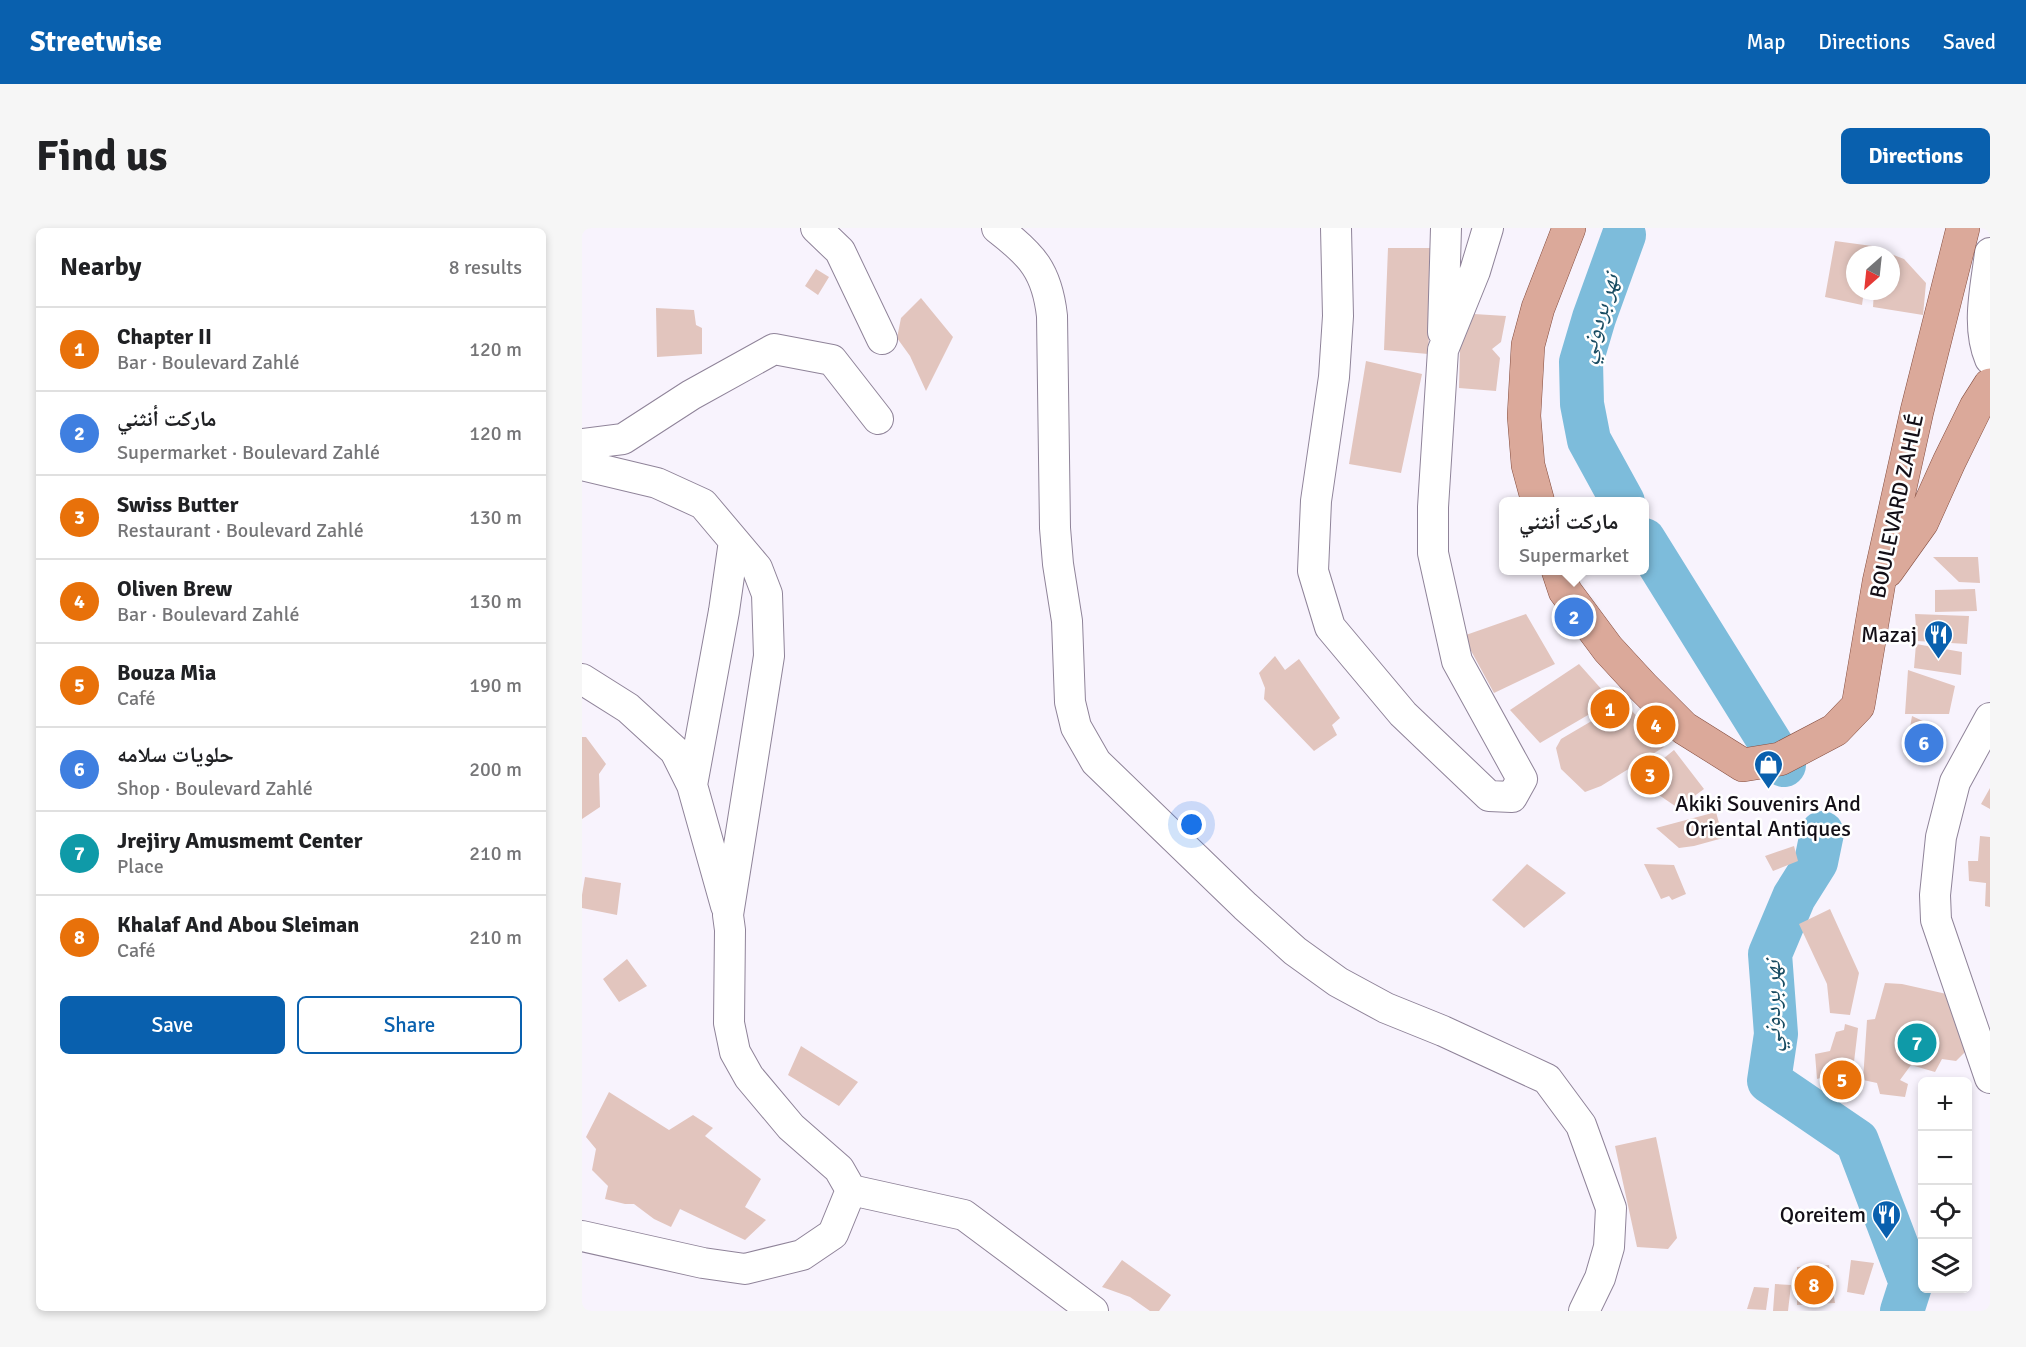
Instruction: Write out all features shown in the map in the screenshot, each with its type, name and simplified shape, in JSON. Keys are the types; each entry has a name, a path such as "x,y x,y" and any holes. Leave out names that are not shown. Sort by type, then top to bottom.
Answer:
{"main road":[{"path":"1537,497 1528,465 1524,416 1528,345 1538,308 1569,228"},
{"name":"BOULEVARD ZAHLÉ","path":"1560,575 1565,591 1608,649 1643,687 1684,728 1743,765 1780,759 1835,730 1858,706 1879,582 1917,411 1963,228"},
{"path":"1879,582 1922,522 1949,462 1976,408 1990,386"}],"street":[{"path":"816,228 840,251 882,339"},
{"path":"997,228 1019,245 1041,271 1050,295 1054,528 1067,621 1070,702 1076,727 1096,762 1245,906 1295,951 1338,982 1386,1008 1443,1031 1547,1079 1581,1125 1611,1208 1609,1246 1600,1278 1584,1311"},
{"path":"1336,228 1338,316 1334,377 1316,501 1313,571 1330,627 1403,714 1489,796 1512,796 1522,779 1457,661 1433,553 1433,507 1443,350 1446,228"},
{"path":"1443,350 1475,271 1488,228"},
{"path":"1990,253 1984,299 1984,336 1990,359"},
{"path":"582,444 624,439 691,395 774,349 832,360 878,419"},
{"path":"582,465 657,483 703,504 758,568 767,594 769,656 728,915"},
{"path":"692,785 724,611 734,541"},
{"path":"582,679 628,708 675,751 692,785 728,915 730,930 729,1023 735,1052 756,1086 791,1127 839,1169 850,1190 833,1234 802,1255 745,1269 703,1263 582,1236"},
{"path":"1990,718 1955,782 1941,837 1935,895 1936,920 1990,1078"},
{"path":"850,1190 964,1215 1093,1311"}],"building":[{"path":"1835,241 1872,246 1846,246 1846,300 1863,300 1862,305 1825,297"},
{"path":"1388,248 1434,248 1428,354 1384,350"},
{"path":"1900,257 1926,283 1923,315 1873,307 1873,300 1900,300"},
{"path":"816,269 829,277 818,295 805,286"},
{"path":"921,298 953,337 926,391 910,356 897,338 901,318"},
{"path":"656,308 694,310 696,325 702,328 702,354 657,357"},
{"path":"1474,314 1506,316 1501,342 1492,349 1500,358 1496,391 1459,388 1462,330"},
{"path":"1366,361 1422,374 1401,473 1349,464"},
{"path":"1933,557 1978,557 1980,583 1959,582"},
{"path":"1975,589 1977,611 1935,612 1935,590"},
{"path":"1526,614 1555,664 1494,693 1463,636"},
{"path":"1915,614 1969,616 1967,644 1917,641"},
{"name":"Mazaj","path":"1916,644 1962,652 1961,675 1914,668"},
{"path":"1275,656 1285,670 1299,659 1340,718 1332,725 1337,735 1314,751 1264,699 1265,688 1259,673"},
{"path":"1579,664 1612,701 1540,743 1510,710"},
{"path":"1908,670 1955,686 1949,714 1905,714"},
{"path":"1624,702 1664,747 1601,786 1585,792 1561,769 1556,748 1561,739"},
{"path":"1912,716 1942,730 1939,758 1905,756"},
{"path":"582,737 586,737 606,764 599,774 600,807 582,819"},
{"path":"1674,750 1704,789 1678,808 1637,780"},
{"path":"1990,788 1990,809 1981,804"},
{"path":"1716,812 1723,838 1694,846 1679,848 1656,828"},
{"path":"1980,836 1990,837 1990,907 1985,906 1986,883 1969,881 1968,861 1978,861"},
{"path":"1794,846 1798,861 1773,871 1765,856"},
{"path":"1527,864 1566,893 1524,928 1492,900"},
{"path":"1644,864 1674,865 1686,894 1672,900 1669,896 1661,899"},
{"path":"585,877 621,883 617,915 582,908"},
{"path":"1830,909 1859,973 1850,1015 1830,1013 1827,984 1799,924"},
{"path":"627,959 647,986 619,1002 603,979"},
{"path":"1885,983 1902,984 1951,995 1968,1049 1956,1061 1942,1059 1935,1072 1911,1065 1900,1080 1908,1084 1905,1097 1880,1094 1877,1083 1863,1080 1867,1020 1875,1019"},
{"path":"1845,1024 1858,1028 1852,1079 1831,1075 1817,1079 1815,1054 1830,1051 1836,1032 1844,1030"},
{"path":"801,1046 858,1082 839,1106 788,1075"},
{"path":"609,1092 669,1130 693,1115 713,1128 705,1136 761,1179 745,1207 766,1220 745,1240 680,1209 671,1227 654,1219 634,1204 605,1199 608,1186 592,1170 596,1149 586,1137"},
{"path":"1656,1137 1677,1238 1668,1249 1637,1247 1615,1146"},
{"path":"1122,1260 1171,1295 1159,1311 1150,1311 1130,1297 1102,1287"},
{"path":"1851,1260 1874,1263 1864,1295 1847,1292"},
{"path":"1829,1265 1835,1303 1797,1305 1797,1267"},
{"path":"1775,1284 1791,1285 1788,1311 1773,1311"},
{"path":"1754,1287 1769,1288 1766,1310 1747,1309"}],"waterway":[{"name":"نهر بردوني","path":"1620,497 1589,440 1582,404 1581,362 1624,235"},
{"name":"نهر بردوني","path":"1649,548 1784,765"},
{"name":"نهر بردوني","path":"1822,833 1816,862 1794,897 1770,954 1776,1034 1769,1081 1857,1141 1911,1283 1902,1311"}],"place":[{"name":"ماركت أنثني","path":"1574,617"},
{"name":"Mazaj","path":"1938,660"},
{"name":"Chapter II","path":"1610,709"},
{"name":"Oliven Brew","path":"1656,725"},
{"name":"حلويات سلامه","path":"1924,743"},
{"name":"Swiss Butter","path":"1650,775"},
{"name":"Akiki Souvenirs And Oriental Antiques","path":"1768,790"},
{"name":"Jrejiry Amusmemt Center","path":"1917,1043"},
{"name":"Bouza Mia","path":"1842,1080"},
{"name":"Qoreitem","path":"1887,1240"},
{"name":"Khalaf And Abou Sleiman","path":"1814,1285"}]}
